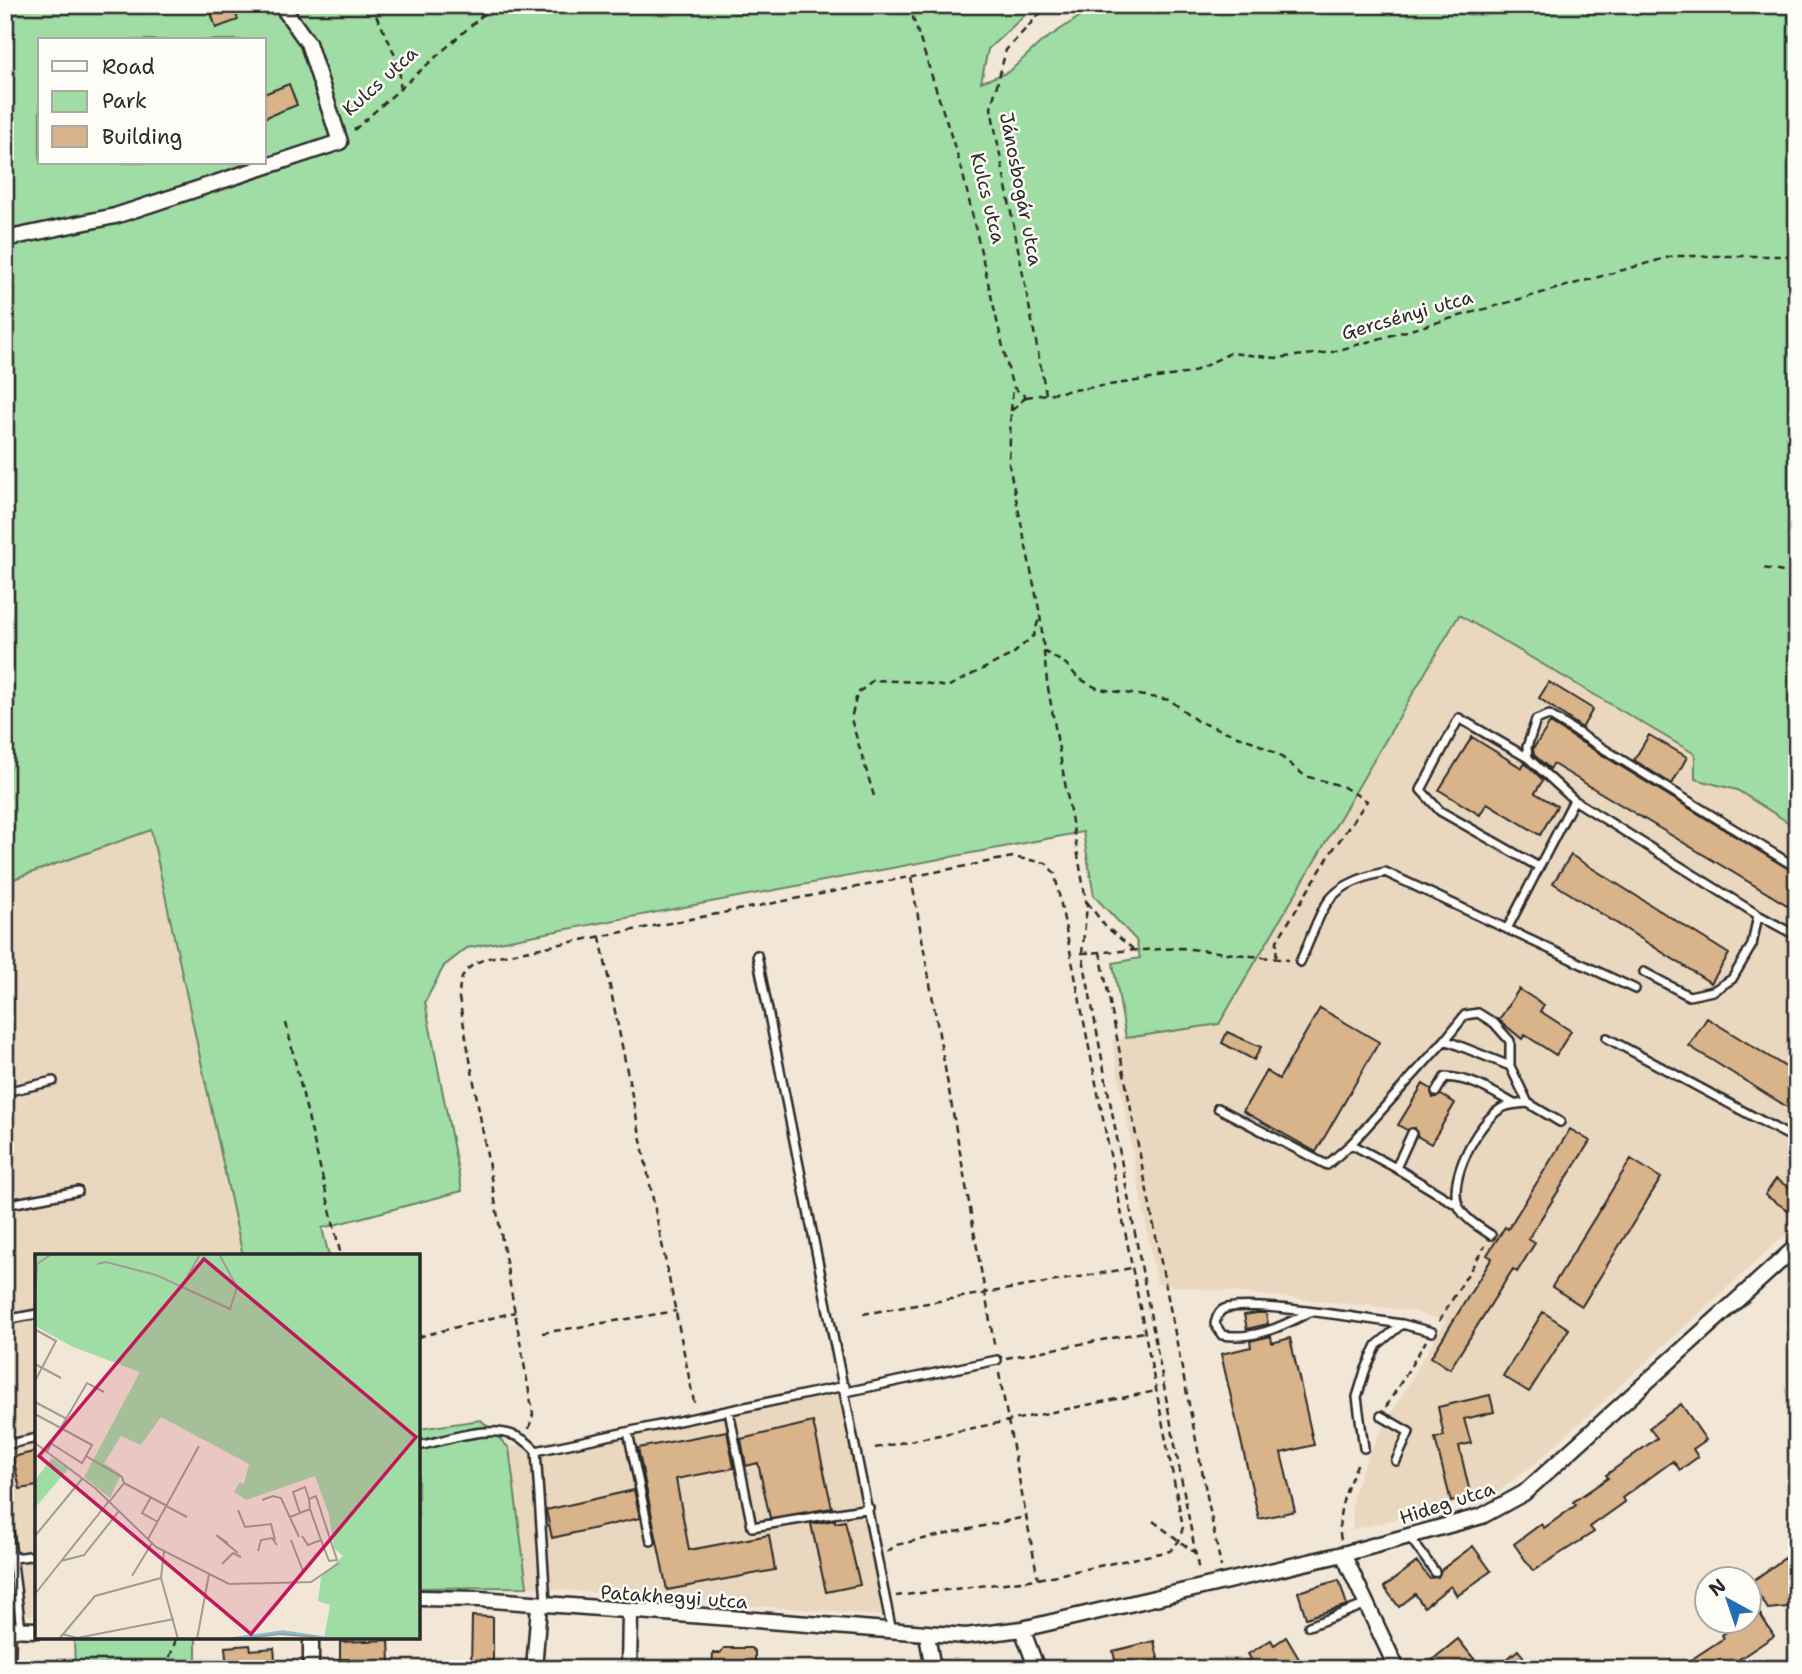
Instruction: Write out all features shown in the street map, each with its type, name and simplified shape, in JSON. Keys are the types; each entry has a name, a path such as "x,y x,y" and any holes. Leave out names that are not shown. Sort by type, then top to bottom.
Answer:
{"street":[{"name":"Kulcs utca","path":"281,5 308,43 340,142"},
{"path":"5,238 115,216 340,142"},
{"name":"Hideg utca","path":"1022,1629 1343,1554 1482,1516 1524,1493 1797,1246"},
{"path":"1343,1554 1397,1669"},
{"name":"Patakhegyi utca","path":"420,1598 480,1599 927,1635 966,1636 1022,1629"},
{"path":"534,1669 543,1606"},
{"path":"629,1669 630,1612"},
{"path":"7,1669 11,1629 35,1630"},
{"path":"1022,1629 1037,1669"},
{"path":"927,1635 933,1669"},
{"path":"311,1639 311,1669"}],"lane":[{"path":"1528,758 1527,747 1536,720 1549,715 1797,868"},
{"path":"1539,867 1440,811 1421,790 1459,718 1528,758 1574,800 1758,915 1797,936"},
{"path":"1507,929 1574,800"},
{"path":"1300,961 1332,893 1356,878 1385,872 1635,989"},
{"path":"1644,972 1689,996 1713,991 1732,979 1752,945 1758,915"},
{"path":"757,955 846,1389 892,1632"},
{"path":"1219,1108 1327,1166 1351,1144 1465,1015 1478,1013 1494,1023 1510,1041 1510,1066 1528,1103 1560,1122"},
{"path":"1607,1038 1797,1140"},
{"path":"1445,1040 1510,1066"},
{"path":"1436,1092 1446,1077 1460,1078 1475,1082 1515,1104"},
{"path":"5,1092 53,1081"},
{"path":"1457,1205 1454,1186 1460,1166 1490,1118 1502,1107 1528,1103"},
{"path":"1396,1168 1412,1133"},
{"path":"1351,1144 1457,1205 1466,1218 1491,1235"},
{"path":"5,1205 78,1191"},
{"path":"1308,1313 1282,1326 1244,1336 1223,1335 1216,1324 1219,1314 1227,1308 1278,1307 1402,1324 1432,1332"},
{"path":"5,1320 35,1314"},
{"path":"1364,1448 1357,1397 1377,1345 1402,1324"},
{"path":"536,1451 997,1360"},
{"path":"729,1411 752,1527 869,1508"},
{"path":"1381,1416 1409,1432 1396,1461"},
{"path":"420,1446 500,1430 526,1439 536,1451 543,1606"},
{"path":"628,1432 651,1541"},
{"path":"5,1445 35,1438"},
{"path":"5,1499 14,1558 11,1629"},
{"path":"1409,1536 1435,1572"},
{"path":"14,1558 35,1555"},
{"path":"1309,1626 1367,1604"}],"path":[{"path":"371,5 399,68 402,80 399,92"},
{"name":"Kulcs utca","path":"340,142 494,5"},
{"name":"Kulcs utca","path":"909,5 962,170 1013,387 1009,465 1040,614 1043,651 1086,901"},
{"name":"Jánosbogár utca","path":"1046,394 991,108 1006,50 1048,5"},
{"name":"Gercsényi utca","path":"1026,397 1191,373 1230,353 1277,358 1332,352 1674,256 1797,256"},
{"path":"1011,411 1026,397 1013,387"},
{"path":"1764,568 1797,575"},
{"path":"874,796 851,719 857,694 873,680 918,681 947,687 1013,654 1034,635 1040,614"},
{"path":"1043,651 1066,664 1078,678 1099,689 1170,700 1197,721 1254,742 1279,755 1305,776 1342,786 1367,802 1332,851 1277,941 1276,959"},
{"path":"526,1439 533,1414 458,998 458,980 470,965 488,958 1013,856 1046,863 1055,874 1183,1527 1179,1541 1170,1551 1038,1579 886,1597"},
{"path":"911,877 1038,1579"},
{"path":"1086,901 1105,926 1133,949"},
{"path":"1086,901 1082,953 1203,1586"},
{"path":"600,937 698,1418"},
{"path":"1082,953 1182,948 1300,961"},
{"path":"1100,952 1224,1581"},
{"path":"286,1023 341,1254"},
{"path":"1381,1416 1491,1235"},
{"path":"863,1314 1132,1268"},
{"path":"542,1333 676,1311"},
{"path":"420,1336 515,1312"},
{"path":"997,1360 1144,1332"},
{"path":"875,1448 1156,1391"},
{"path":"1343,1554 1338,1526 1343,1499 1364,1448"},
{"path":"878,1558 897,1545 1025,1517"},
{"path":"1153,1521 1195,1553"},
{"path":"167,1669 174,1639"}],"shaded area":[{"path":"1459,615 1797,814 1797,1224 1539,1460 1495,1494 1352,1530 1353,1494 1370,1451 1445,1321 1408,1310 1157,1284 1112,1040 1219,1024"},
{"path":"151,829 243,1254 35,1254 35,1615 5,1615 5,882"},
{"path":"839,1388 882,1616 527,1587 509,1448"}],"green space":[{"path":"5,5 1036,5 988,49 981,82 1009,72 1040,43 1079,17 1090,5 1797,5 1797,828 1737,790 1695,779 1695,754 1459,615 1219,1024 1126,1038 1113,963 1140,958 1136,940 1094,896 1083,832 467,948 444,966 425,1002 462,1191 322,1228 328,1254 243,1254 151,830 5,882"},
{"path":"481,1420 509,1448 527,1587 420,1588 420,1429"},
{"path":"74,1639 196,1639 196,1669 75,1669"}],"building":[{"path":"223,5 233,5 238,20 216,28 210,10"},
{"path":"289,84 297,105 266,117 266,93"},
{"path":"1549,682 1593,709 1582,728 1539,698"},
{"path":"1550,723 1797,874 1797,911 1553,764 1550,769 1534,755 1533,749"},
{"path":"1649,735 1687,757 1672,784 1634,760"},
{"path":"1472,737 1522,768 1525,763 1543,780 1535,793 1557,806 1540,835 1487,803 1480,815 1439,790"},
{"path":"1571,855 1729,954 1711,983 1553,883"},
{"path":"1519,989 1544,1005 1540,1011 1571,1031 1556,1055 1525,1035 1522,1039 1499,1020"},
{"path":"1320,1008 1379,1042 1316,1152 1243,1111 1266,1071 1279,1079"},
{"path":"1707,1018 1797,1074 1797,1113 1689,1046"},
{"path":"1227,1032 1261,1047 1254,1060 1222,1043"},
{"path":"1423,1084 1431,1089 1433,1098 1441,1095 1455,1103 1431,1144 1417,1136 1415,1128 1407,1130 1398,1125"},
{"path":"1570,1129 1590,1141 1528,1239 1535,1243 1517,1272 1513,1269 1450,1369 1431,1357 1492,1258 1487,1255 1505,1227 1508,1229"},
{"path":"1631,1159 1661,1178 1582,1306 1552,1287"},
{"path":"1776,1179 1797,1193 1797,1200 1789,1211 1765,1195"},
{"path":"1543,1312 1569,1329 1529,1392 1503,1376"},
{"path":"1266,1313 1268,1324 1247,1329 1244,1315"},
{"path":"1271,1336 1272,1343 1290,1338 1314,1445 1281,1453 1295,1511 1259,1519 1221,1354 1251,1347 1250,1341"},
{"path":"1490,1395 1494,1412 1464,1419 1471,1443 1459,1446 1471,1497 1451,1502 1435,1438 1444,1436 1438,1407"},
{"path":"1681,1404 1706,1440 1693,1449 1698,1457 1680,1470 1673,1461 1622,1498 1625,1502 1590,1527 1594,1532 1533,1571 1514,1544 1541,1524 1544,1528 1576,1505 1573,1502 1608,1478 1606,1475 1657,1438 1649,1428"},
{"path":"813,1422 832,1508 770,1518 758,1463 746,1466 741,1439"},
{"path":"727,1431 734,1468 676,1479 689,1550 769,1535 775,1570 667,1590 638,1448"},
{"path":"35,1452 35,1486 20,1489 13,1457"},
{"path":"634,1490 640,1518 552,1538 546,1510"},
{"path":"835,1520 835,1523 845,1521 860,1585 826,1592 811,1524"},
{"path":"1473,1546 1491,1571 1457,1596 1451,1586 1424,1607 1415,1594 1399,1607 1384,1587 1417,1562 1429,1578 1438,1577 1441,1570"},
{"path":"1785,1558 1797,1574 1797,1595 1787,1607 1768,1609 1764,1603 1764,1573"},
{"path":"1339,1580 1347,1605 1306,1618 1298,1592"},
{"path":"472,1616 493,1617 493,1669 471,1669"},
{"path":"1764,1620 1774,1636 1738,1660 1741,1664 1734,1669 1677,1669 1724,1638 1723,1636 1764,1636"},
{"path":"1286,1637 1305,1669 1235,1669 1251,1659 1248,1654 1271,1640 1274,1645"},
{"path":"1458,1639 1475,1660 1463,1669 1421,1669"},
{"path":"389,1640 390,1662 349,1663 349,1659 340,1659 340,1642"},
{"path":"1154,1641 1159,1662 1139,1669 1117,1669 1113,1651"},
{"path":"250,1645 251,1650 274,1648 276,1669 227,1669 225,1647"},
{"path":"724,1648 751,1648 755,1652 755,1669 712,1669 713,1653 720,1653"},
{"path":"1518,1650 1533,1669 1495,1669"}]}
